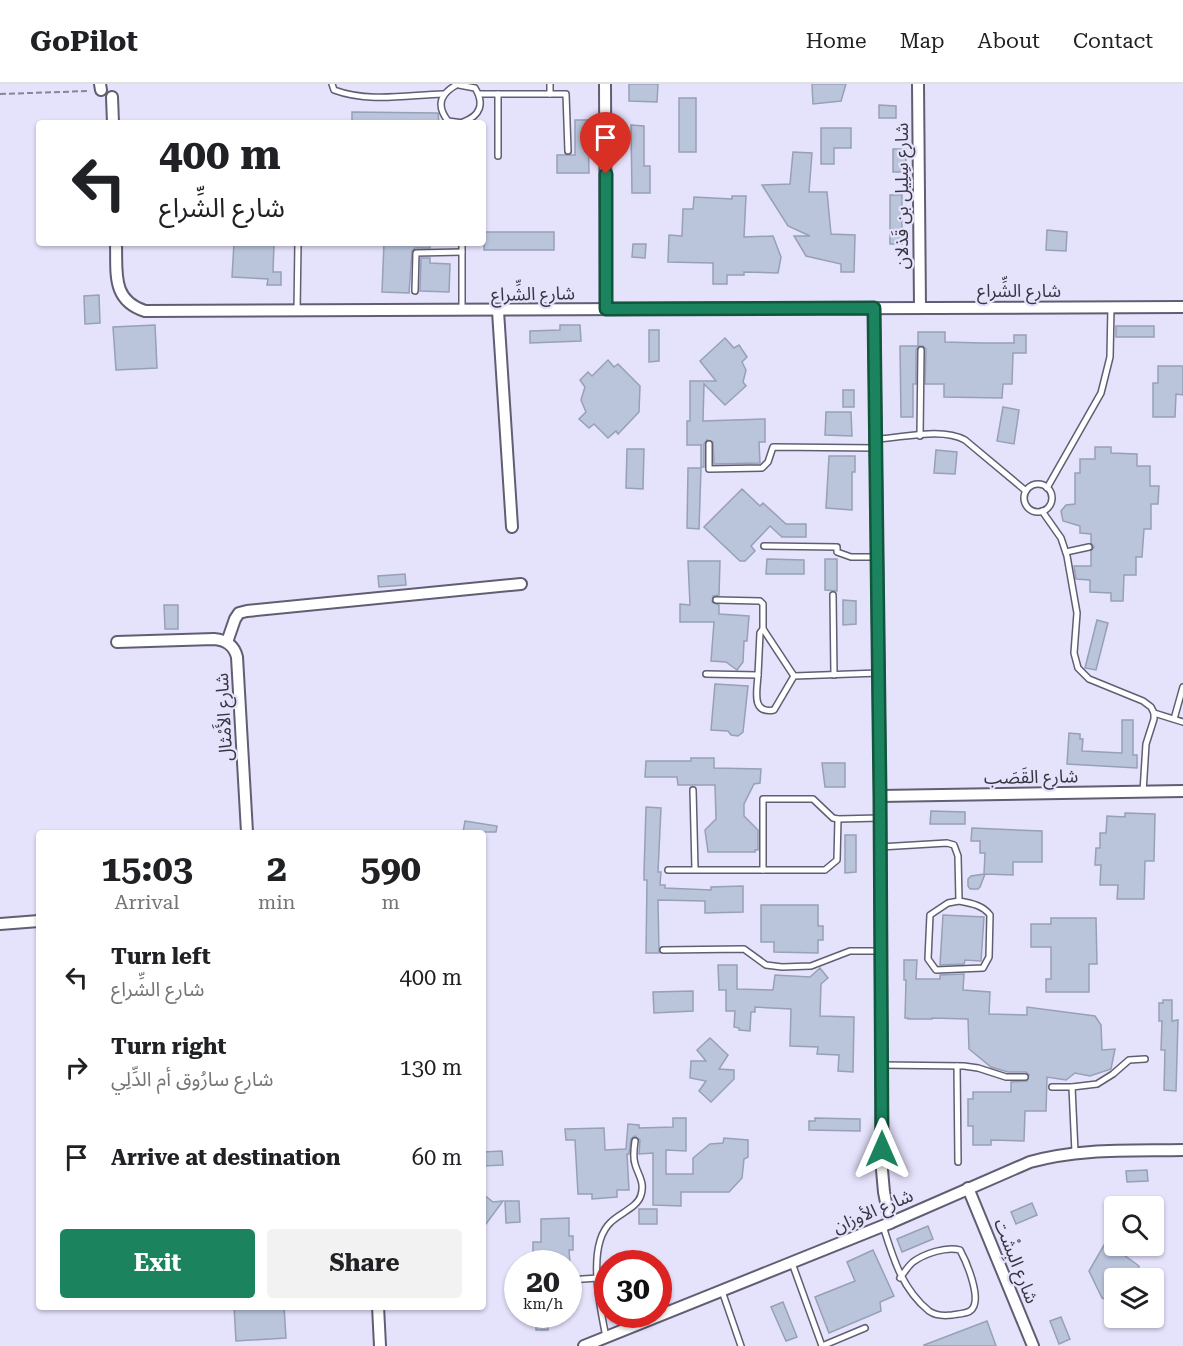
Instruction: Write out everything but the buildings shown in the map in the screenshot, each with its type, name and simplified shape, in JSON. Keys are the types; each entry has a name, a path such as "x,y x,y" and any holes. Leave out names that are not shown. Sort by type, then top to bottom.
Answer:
{"street":[{"path":"605,84 606,309"},
{"name":"شارع سِلِيل بن قَذلان","path":"918,84 920,308"},
{"path":"112,97 113,120"},
{"name":"شارع الشِّراع","path":"116,246 118,287 125,300 137,309 153,311 1183,307"},
{"path":"874,308 882,1170 887,1224"},
{"path":"498,311 512,527"},
{"path":"117,642 214,639 227,642 235,619 239,613 247,611 521,584"},
{"name":"شارع الأَمْثال","path":"227,642 232,646 237,657 247,830"},
{"name":"شارع القَصَب","path":"880,796 1183,791"},
{"path":"0,924 36,921"},
{"name":"شارع الأوزان","path":"584,1346 887,1224 1030,1162 1075,1152 1183,1150"},
{"name":"شارع البِشْت","path":"968,1188 1033,1346"},
{"path":"378,1310 380,1346"}],"lane":[{"path":"332,84 334,90 355,96 375,98 443,94"},
{"path":"550,84 550,94"},
{"path":"447,120 442,108 443,94 447,89 458,85 475,88 479,94 481,103 478,112 468,120"},
{"path":"479,94 566,94 568,151"},
{"path":"498,94 498,156"},
{"path":"297,311 298,246"},
{"path":"462,246 462,310"},
{"path":"415,291 416,253 462,252"},
{"path":"1047,488 1101,393 1110,357 1111,307"},
{"path":"920,436 921,350"},
{"path":"709,444 709,469 762,468 768,462 773,447 876,443 920,436 957,435 1026,491"},
{"path":"1026,491 1037,484 1047,488 1051,493 1052,502 1042,512"},
{"path":"1026,491 1026,505 1033,511 1042,512 1050,520 1066,552 1077,613 1074,653 1078,668 1089,680 1143,701 1151,707 1154,713 1146,744 1143,792"},
{"path":"764,546 837,547 837,552 844,555 877,557"},
{"path":"1066,552 1089,547"},
{"path":"834,595 834,675"},
{"path":"716,600 760,601 763,604 758,675 760,709 774,710 794,676"},
{"path":"763,629 794,676"},
{"path":"794,676 879,673"},
{"path":"706,674 758,675"},
{"path":"1174,719 1183,687"},
{"path":"1154,713 1183,722"},
{"path":"693,790 695,869"},
{"path":"763,870 763,799 813,799 833,818 880,818"},
{"path":"668,870 829,869 837,860 838,819"},
{"path":"880,847 946,843 954,845 958,856 959,901"},
{"path":"959,901 986,909 990,915 987,964 983,968 936,970 928,959 930,915 948,903 959,901"},
{"path":"663,950 744,949 766,965 782,967 812,966 850,951 881,951"},
{"path":"1052,1087 1072,1088 1097,1083 1105,1080 1129,1060 1145,1059"},
{"path":"881,1065 957,1066 978,1068 1006,1077 1025,1077"},
{"path":"957,1066 958,1162"},
{"path":"1072,1088 1075,1152"},
{"path":"598,1250 604,1228 638,1202 641,1196 640,1175 634,1163 635,1141"},
{"path":"887,1224 900,1278 920,1301 936,1314 959,1314 970,1311 975,1306 976,1293 960,1250 944,1249 912,1263 900,1278"},
{"path":"792,1263 822,1346 865,1328"},
{"path":"722,1291 741,1346"},
{"path":"604,1328 606,1337"}],"path":[{"path":"0,94 101,87"}],"route":[{"path":"606,174 606,309 874,308 882,1149"}]}
